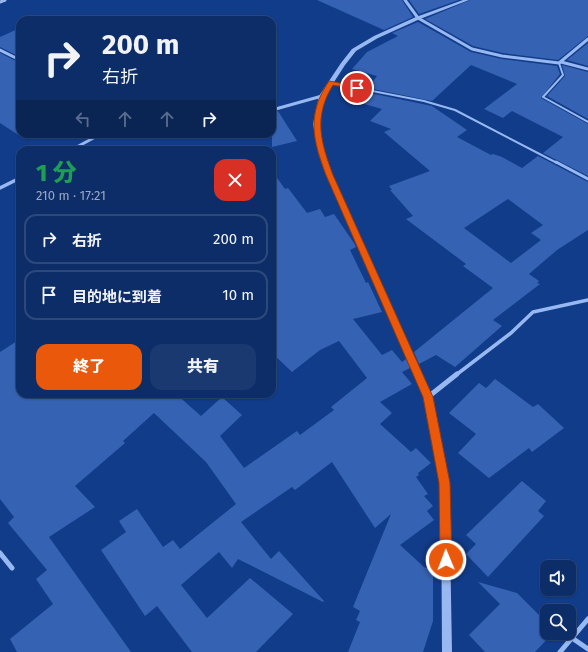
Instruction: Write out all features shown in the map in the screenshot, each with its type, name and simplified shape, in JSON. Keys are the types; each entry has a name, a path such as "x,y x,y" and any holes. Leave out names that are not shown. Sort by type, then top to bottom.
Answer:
{"street":[{"path":"0,2 5,0"},
{"path":"405,0 418,18 472,49 502,56 560,63 588,69"},
{"path":"447,652 445,483 428,397 333,182 321,152 316,124 322,96 354,50 376,37 418,18 467,0"},
{"path":"560,63 588,39"},
{"path":"0,50 16,58"},
{"path":"276,109 322,96"},
{"path":"78,146 94,138"},
{"path":"0,188 16,180"},
{"path":"428,397 511,333 534,312 588,300"},
{"path":"0,552 12,568"},
{"path":"576,633 588,618"},
{"path":"560,652 570,640"},
{"path":"575,640 588,649"}],"lane":[{"path":"560,63 563,75 544,97 588,122"},
{"path":"331,83 424,101 455,110 588,179"}],"building":[{"path":"317,0 402,0 413,17 384,30"},
{"path":"409,0 459,0 419,14"},
{"path":"470,0 588,0 588,36 558,60 503,53 473,46 425,19"},
{"path":"418,22 471,52 502,59 557,66 560,74 541,98 588,124 588,176 543,153 563,137 512,111 503,118 484,109 517,84 471,65 432,101 368,88 377,76 352,69 367,52 398,36 392,33"},
{"path":"16,30 16,55 0,47 0,37"},
{"path":"588,43 588,66 567,60"},
{"path":"0,53 16,61 16,133 0,123"},
{"path":"562,65 588,72 588,119 547,96 565,76"},
{"path":"365,92 432,106 467,130 457,137 491,155 493,154 502,157 522,168 538,156 588,182 588,230 557,250 529,274 539,281 537,283 540,284 493,320 502,326 455,367 436,355 419,364 414,352 493,288 463,266 466,264 406,219 413,216 390,190 392,190 389,186 430,171 384,132 391,129 370,121 382,109 357,102","holes":["508,199 543,225 531,233 541,240 511,263 464,228"]},
{"path":"278,111 297,141 272,146 272,138 276,138 276,112"},
{"path":"276,177 285,189 288,188 307,213 320,209 325,217 334,214 356,247 350,250 366,283 368,282 382,312 353,319 382,355 392,350 402,362 406,359 410,368 402,372 412,384 380,402 392,413 380,424 411,452 416,448 431,463 418,473 419,475 416,477 428,494 424,496 433,506 427,511 434,520 400,545 424,567 433,570 433,621 423,652 348,652 360,622 356,620 360,611 353,607 391,514 375,528 332,462 295,490 292,487 241,522 271,559 279,551 324,601 323,602 238,559 232,568 219,552 181,585 207,618 250,578 293,614 256,652 192,652 157,606 145,616 101,550 126,532 119,521 137,509 163,547 173,540 180,549 236,504 206,462 154,413 123,441 125,443 75,486 95,507 49,537 131,652 17,652 10,639 53,604 36,579 47,570 8,523 14,517 0,499 0,352 16,342 16,398 181,398 201,416 221,398 223,398 242,415 220,436 244,468 297,431 300,435 334,410 331,407 367,378 339,341 320,350 292,372 276,357"},
{"path":"495,379 533,407 538,404 564,428 532,452 529,448 489,478 458,453 476,434 449,413 479,383 486,388"},
{"path":"522,481 546,501 538,511 544,516 488,577 466,554 476,544 466,535"},
{"path":"478,582 517,593 540,616 540,640 546,640 535,652 485,652 469,635 500,604"}],"route":[{"path":"357,88 331,83 322,96 316,124 321,152 428,397 445,483 446,560"}]}
